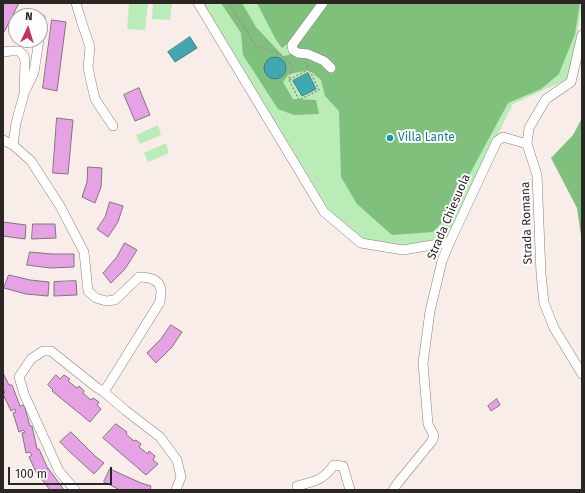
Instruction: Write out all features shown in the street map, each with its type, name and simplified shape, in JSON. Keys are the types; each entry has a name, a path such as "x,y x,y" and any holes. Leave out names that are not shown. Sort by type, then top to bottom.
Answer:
{"street":[{"path":"76,3 90,47 88,67 95,99 114,126"},
{"path":"198,3 324,212 361,242 403,250 450,242"},
{"path":"323,3 292,45 293,50 298,53 308,54 324,61 331,68"},
{"name":"Strada Romana","path":"582,35 571,82 546,99 529,128 527,144 537,175 541,274 544,303 554,328 582,374"},
{"path":"13,145 16,122 24,94 34,72 38,48"},
{"path":"3,52 19,51 24,56 24,94"},
{"name":"Strada Chiesuola","path":"394,490 397,484 432,441 434,436 428,424 423,363 430,311 442,261 497,141 503,137 527,144"},
{"path":"3,140 13,145 31,161 60,206 84,252 88,291 96,298 106,301 115,300 139,277 149,277 158,282 162,290 160,302 104,392"},
{"path":"75,490 59,471 24,394 19,377 31,359 43,351 51,351 160,437 177,460 181,477 176,490"},
{"path":"297,486 317,481 327,475 334,466 343,466 350,490"}],"path":[{"path":"229,3 256,46 280,54 292,65 289,80 299,100 319,90 309,69 289,80"}],"green space":[{"path":"129,3 148,3 145,30 127,29"},
{"path":"153,3 172,3 170,20 152,19"},
{"name":"Villa Lante","path":"203,3 582,3 582,5 570,78 513,104 448,239 403,248 363,240 329,210"},
{"name":"Villa Lante","path":"221,3 242,3 256,27 283,56 289,55 295,46 290,42 282,48 276,40 257,3 580,3 575,34 559,74 541,89 508,103 446,218 433,232 392,235 357,204 341,177 339,111 325,96 321,80 309,70 289,74 283,82 293,99 316,100 319,114 294,115 278,109 243,55 241,33"},
{"path":"582,118 582,243 577,208 551,158 573,135"},
{"path":"158,125 161,135 140,144 136,135"},
{"path":"166,143 169,153 148,162 144,153"}],"water":[{"path":"190,37 197,48 175,62 168,52"},
{"path":"271,57 279,57 286,64 286,72 279,79 271,79 264,72 264,64"},
{"path":"308,73 316,89 302,96 293,81"}],"building":[{"path":"5,3 19,3 16,8 8,8 8,24 3,34 3,7"},
{"path":"52,20 66,22 57,91 43,88"},
{"path":"139,88 150,115 135,121 124,95"},
{"path":"57,118 73,120 68,174 53,173"},
{"path":"88,167 102,168 101,187 95,203 82,197 87,182"},
{"path":"110,202 123,206 118,222 108,237 97,229 105,217"},
{"path":"3,222 26,225 25,239 3,236"},
{"path":"33,224 55,224 56,238 32,239"},
{"path":"125,243 137,250 125,269 111,283 103,273 116,258"},
{"path":"30,252 74,254 74,267 50,268 27,265"},
{"path":"9,275 30,280 49,282 48,296 26,294 4,288"},
{"path":"76,281 77,295 54,296 54,282"},
{"path":"171,325 182,332 172,347 156,363 147,353 161,339"},
{"path":"3,373 9,385 12,385 20,406 24,405 30,426 32,426 37,449 39,449 48,469 64,490 50,490 40,477 43,475 41,472 37,474 29,457 32,455 30,452 26,453 22,433 25,432 23,430 19,432 13,413 16,412 15,409 11,411 3,394 5,392 4,390 3,391"},
{"path":"56,375 60,379 64,375 70,379 68,381 77,388 79,386 84,391 83,393 91,400 93,398 99,402 97,405 101,409 90,422 52,391 53,390 48,385"},
{"path":"497,399 500,405 491,411 488,406"},
{"path":"116,424 127,432 126,434 134,441 136,440 141,444 139,447 148,454 149,451 155,456 153,460 158,464 146,475 103,438"},
{"path":"71,432 104,463 94,474 60,442"},
{"path":"110,469 151,486 150,490 120,490 104,482"}],"place":[{"name":"Villa Lante","path":"390,138"}]}
